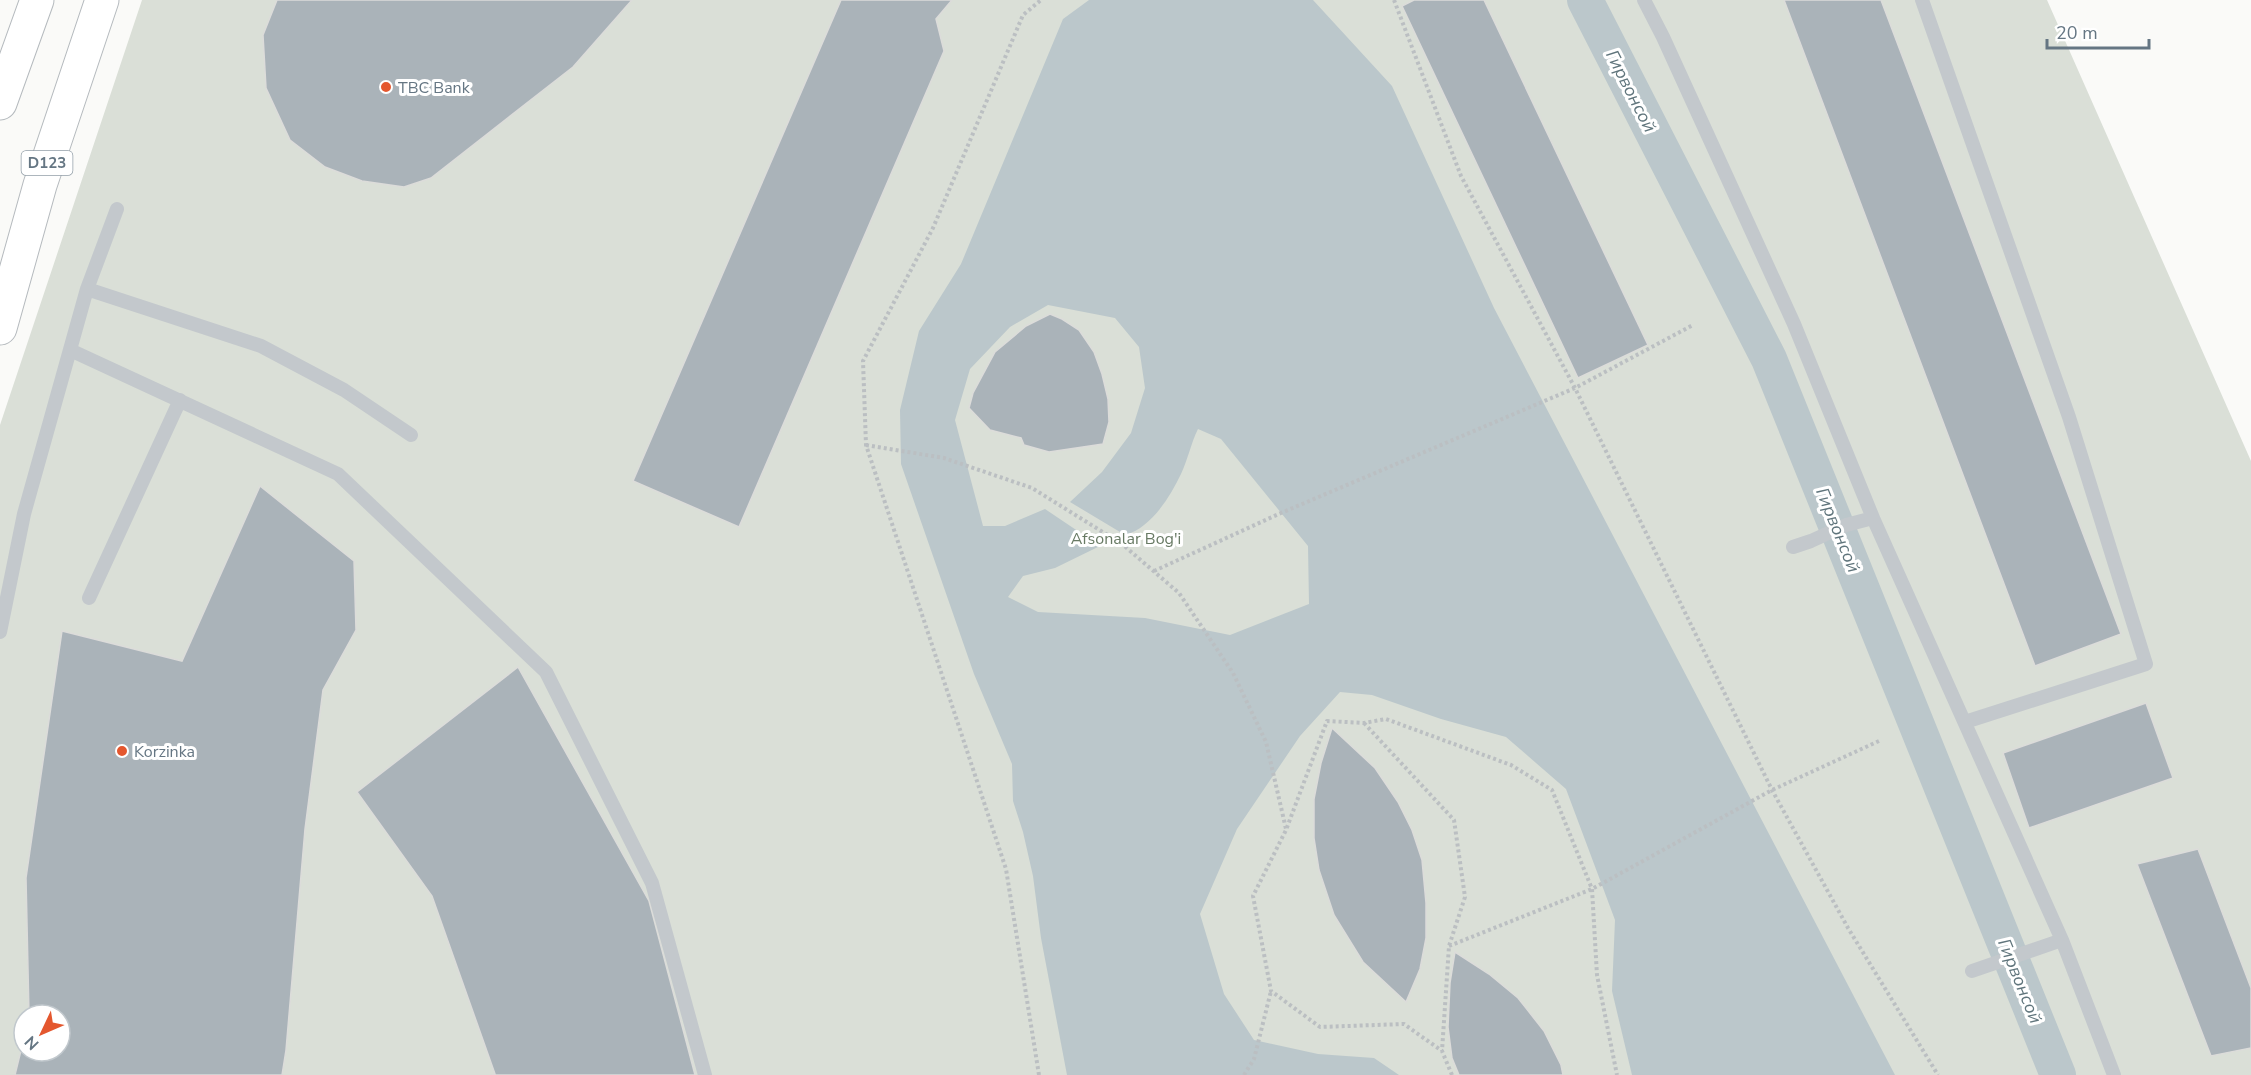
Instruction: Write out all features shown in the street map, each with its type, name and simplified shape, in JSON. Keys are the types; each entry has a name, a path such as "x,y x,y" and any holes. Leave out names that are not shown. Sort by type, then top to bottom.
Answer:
{"main road":[{"path":"0,103 37,0"},
{"name":"D123","path":"0,328 40,185 102,0"}],"lane":[{"path":"1644,0 1794,324 1873,518 2062,940 2114,1075"},
{"path":"1922,0 2069,417 2146,664 1965,722"},
{"path":"0,632 24,514 87,289 117,209"},
{"path":"87,289 261,346 344,390 411,435"},
{"path":"70,350 338,474 546,672 652,883 705,1075"},
{"path":"89,598 180,400"},
{"path":"1793,547 1846,525 1873,518"},
{"path":"1972,971 2062,940"}],"path":[{"path":"1038,1075 1006,869 866,445 862,361 933,228 1023,15 1041,0"},
{"path":"1394,0 1461,176 1575,388 1772,790 1848,928 1938,1075"},
{"path":"1154,572 1281,513 1575,388 1693,325"},
{"path":"866,445 945,458 1032,488 1122,544 1179,592 1233,673 1266,742 1286,830"},
{"path":"1244,1075 1254,1059 1271,991 1253,896 1286,830 1327,721 1364,723 1386,719 1511,765 1552,790 1592,889 1597,975 1617,1075"},
{"path":"1364,723 1454,820 1465,897 1449,946 1442,1051 1452,1075"},
{"path":"1449,946 1592,889 1772,790 1879,741"},
{"path":"1271,991 1320,1027 1404,1024 1442,1051"}],"green space":[{"name":"Afsonalar Bog'i","path":"142,0 2047,0 2251,461 2251,1075 0,1075 0,425"}],"shaded area":[{"path":"1089,0 1313,0 1392,86 1494,308 1895,1075 1632,1075 1612,991 1615,920 1566,789 1506,737 1441,719 1372,695 1340,692 1300,736 1237,829 1200,914 1224,994 1254,1040 1318,1054 1374,1058 1399,1075 1067,1075 1041,938 1033,876 1013,801 1012,764 974,674 901,464 900,410 919,331 961,264 1063,19","holes":["1048,305 1115,318 1139,347 1145,388 1131,433 1102,472 1070,502 1125,535 1143,526 1159,511 1171,492 1198,429 1221,439 1308,546 1309,604 1230,635 1145,618 1038,612 1008,597 1023,576 1055,568 1100,546 1045,509 1005,526 983,526 955,420 970,369 1010,327"]}],"building":[{"path":"277,0 632,0 573,67 431,178 404,187 362,181 325,167 290,140 266,88 263,35"},
{"path":"841,0 952,0 936,19 944,51 739,527 633,481"},
{"path":"1414,0 1484,0 1648,345 1578,378 1402,6"},
{"path":"1784,0 1881,0 2121,634 2035,666"},
{"path":"1050,314 1079,330 1094,352 1108,399 1109,422 1103,444 1049,452 1024,445 1021,438 990,430 969,408 973,393 995,352 1026,326"},
{"path":"260,486 354,561 356,630 323,690 305,829 282,1075 15,1075 18,1063 72,1063 72,1003 29,1003 26,878 62,631 182,661"},
{"path":"518,667 649,901 695,1075 491,1075 495,1074 432,896 357,792"},
{"path":"2146,703 2173,778 2029,828 2003,753"},
{"path":"1332,728 1375,768 1398,802 1412,830 1422,860 1426,938 1420,969 1406,1002 1363,962 1334,915 1319,870 1314,838 1314,799 1321,763"},
{"path":"2198,849 2251,988 2251,1048 2211,1056 2137,864"},
{"path":"1455,952 1489,974 1518,998 1544,1031 1561,1065 1563,1075 1459,1075 1452,1058 1448,1027 1450,983"}],"waterway":[{"name":"Гирвонсой","path":"1585,0 1769,359 2058,1075"}],"place":[{"name":"TBC Bank","path":"386,87"},
{"name":"Korzinka","path":"122,751"}]}
